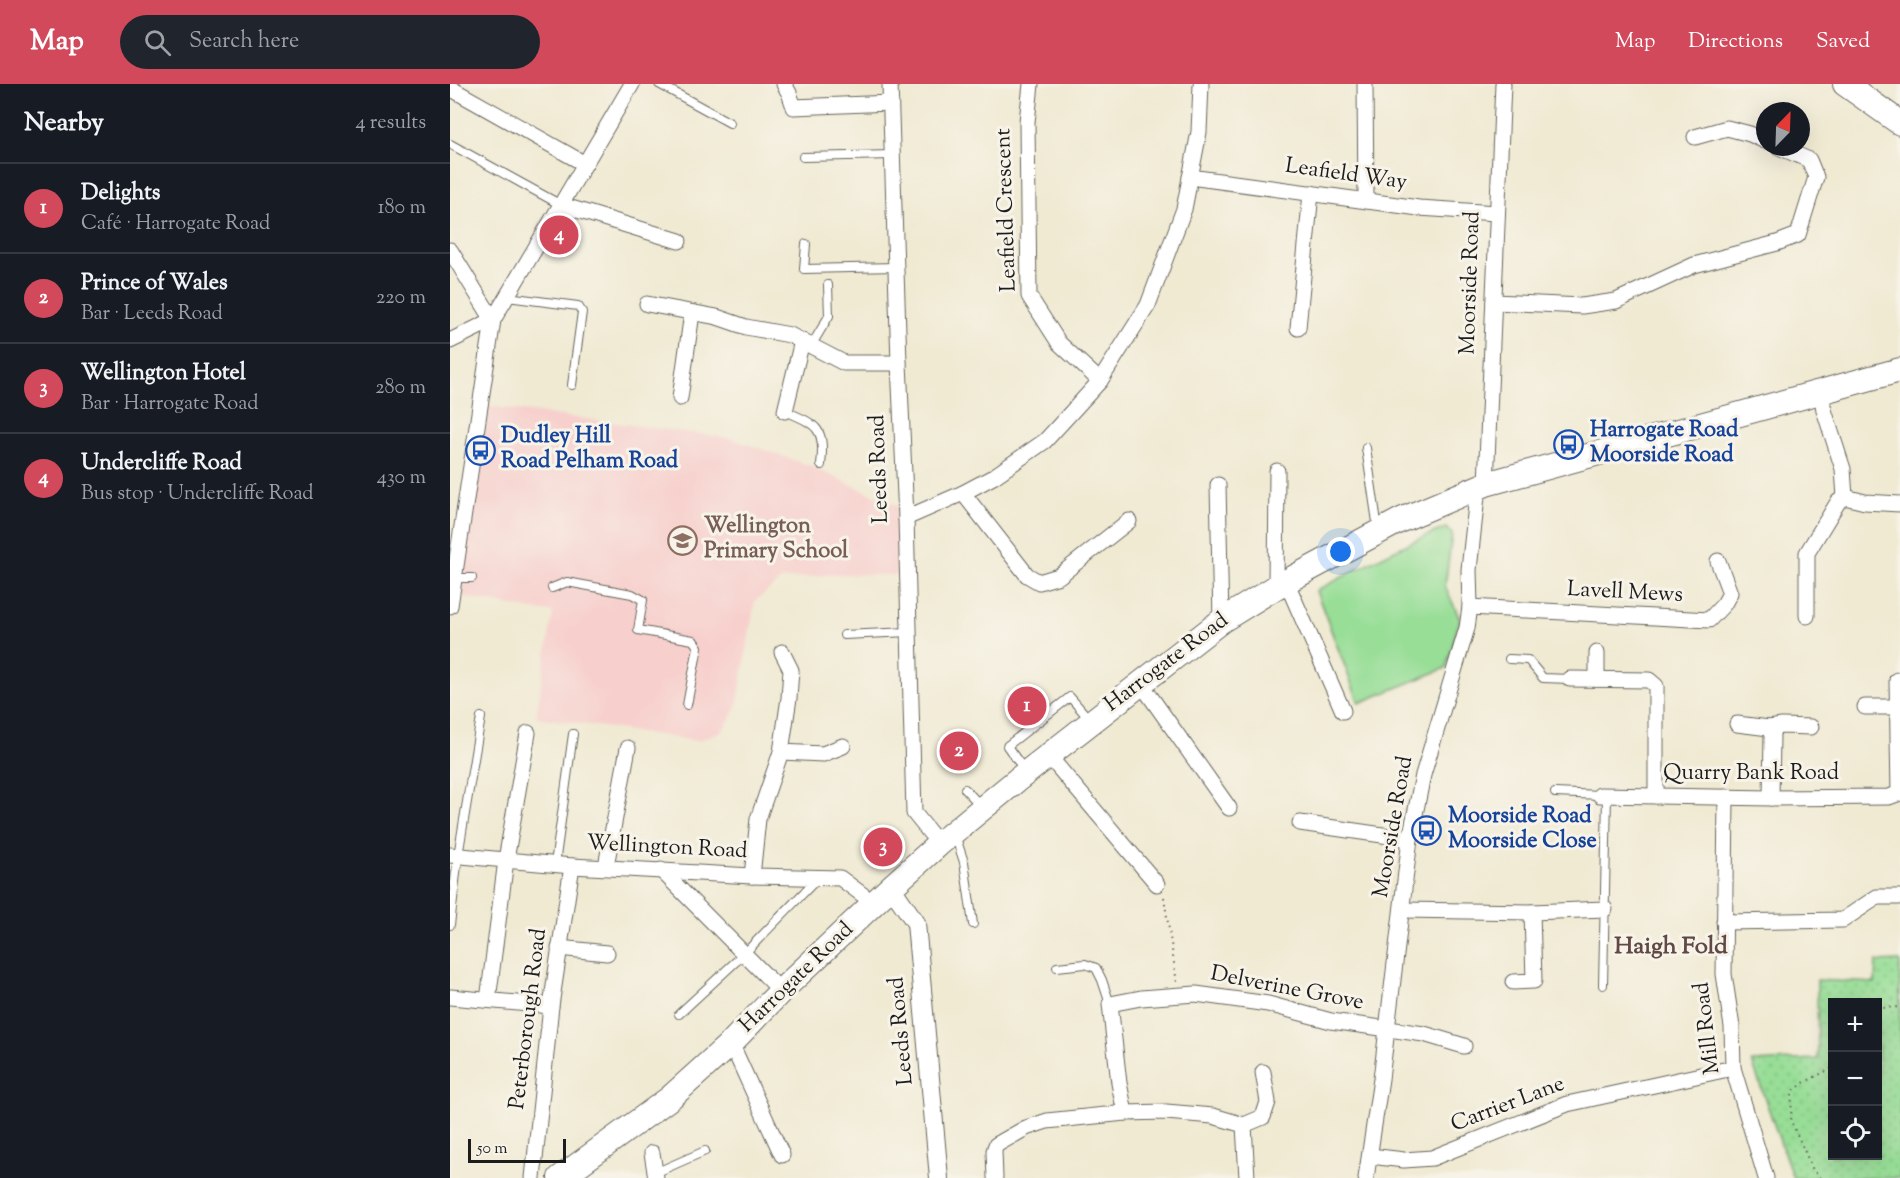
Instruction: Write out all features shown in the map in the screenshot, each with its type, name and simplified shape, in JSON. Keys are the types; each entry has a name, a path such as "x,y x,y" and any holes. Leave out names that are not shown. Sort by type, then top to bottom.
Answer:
{"main road":[{"path":"1845,84 1900,123"},
{"name":"Harrogate Road","path":"560,1178 670,1098 731,1043 781,991 883,895 982,808 1140,682 1221,621 1281,584 1401,520 1481,486 1900,370"}],"street":[{"path":"450,606 493,320 632,84"},
{"path":"784,84 794,107 891,103"},
{"name":"Leeds Road","path":"890,84 914,813 946,838"},
{"name":"Leafield Crescent","path":"1031,84 1027,122 1029,296 1059,343 1100,381"},
{"path":"906,518 993,477 1045,441 1100,381 1148,305 1184,210 1199,132 1201,84"},
{"path":"1365,84 1366,201"},
{"name":"Moorside Road","path":"1366,1178 1410,839 1423,775 1467,628 1470,607 1469,570 1481,486 1494,302 1503,84"},
{"path":"450,88 585,164"},
{"path":"1695,136 1727,128 1756,137"},
{"path":"1494,302 1582,306 1616,302 1694,264 1777,243 1798,235 1816,177 1809,160 1800,156"},
{"name":"Leafield Way","path":"1190,177 1366,201 1497,213"},
{"path":"1298,328 1311,193"},
{"path":"561,205 679,241"},
{"path":"450,250 493,320"},
{"path":"647,304 717,317 746,327 790,335 844,363 899,363"},
{"path":"680,398 692,313"},
{"path":"452,337 493,320"},
{"path":"785,411 806,343"},
{"path":"1821,391 1824,410 1844,469 1845,497"},
{"path":"1277,471 1281,584 1343,711"},
{"path":"1218,485 1221,621"},
{"path":"963,493 1027,575 1039,582 1059,576 1129,521"},
{"path":"1807,616 1807,554 1838,502 1845,497 1865,502 1900,504"},
{"name":"Lavell Mews","path":"1470,607 1709,620 1724,604 1730,593 1718,561"},
{"path":"752,876 758,819 781,752 791,670 782,652"},
{"path":"1597,653 1597,679"},
{"path":"1570,679 1649,680 1656,686 1656,796"},
{"path":"1898,680 1900,793"},
{"path":"1140,682 1229,808"},
{"path":"1865,707 1898,707"},
{"path":"1737,724 1769,728 1811,727"},
{"path":"1769,728 1772,735 1771,798"},
{"path":"488,1000 506,860 528,733"},
{"path":"781,752 823,754 843,746"},
{"path":"606,866 628,747"},
{"path":"1048,754 1157,884"},
{"name":"Quarry Bank Road","path":"1603,795 1771,798 1889,797 1900,793"},
{"name":"Mill Road","path":"1726,797 1724,974 1732,1027 1733,1068 1766,1178"},
{"path":"1300,823 1410,839"},
{"name":"Wellington Road","path":"454,856 572,866 606,866 752,876 840,878 883,895"},
{"name":"Peterborough Road","path":"533,1178 551,1006 572,866"},
{"path":"661,870 781,991"},
{"name":"Leeds Road","path":"883,895 916,923 939,1178"},
{"path":"1724,922 1843,920 1877,897 1900,897"},
{"path":"1402,910 1532,912 1605,909"},
{"path":"1513,982 1534,981 1532,912"},
{"path":"559,948 607,953"},
{"name":"Delverine Grove","path":"1110,1004 1142,998 1196,994 1268,1004 1331,1022 1387,1030"},
{"path":"450,997 551,1006"},
{"path":"1110,1004 1119,1083 1125,1113"},
{"path":"1387,1030 1424,1034 1464,1046"},
{"path":"731,1043 782,1155"},
{"name":"Carrier Lane","path":"1370,1156 1404,1160 1432,1158 1567,1104 1733,1068"},
{"path":"995,1178 994,1151 996,1145 1026,1128 1047,1120 1166,1112 1214,1116 1244,1125 1263,1117 1268,1102 1263,1072"},
{"path":"1244,1125 1247,1178"},
{"path":"652,1153 655,1175"}],"lane":[{"path":"659,84 730,123"},
{"path":"450,144 561,205"},
{"path":"802,157 893,155"},
{"path":"806,244 804,269 896,267"},
{"path":"806,343 829,316 828,285"},
{"path":"507,297 578,306 582,312 572,385"},
{"path":"785,411 813,424 820,434 823,444 821,465"},
{"path":"1366,448 1378,532"},
{"path":"454,578 472,578"},
{"path":"552,588 567,582 632,594 643,600 638,630 693,640 698,647 687,705"},
{"path":"844,634 909,632"},
{"path":"1509,659 1528,660 1543,678 1570,679"},
{"path":"1026,772 1007,746 1070,697 1091,721"},
{"path":"450,925 454,856 481,717"},
{"path":"555,864 573,734"},
{"path":"965,789 982,808"},
{"path":"1555,793 1603,795 1605,909 1603,985"},
{"path":"946,838 964,862 973,924"},
{"path":"679,1014 744,954 819,877"},
{"path":"1057,967 1085,964 1096,968 1110,1004"},
{"path":"655,1175 705,1151"}],"path":[{"path":"1157,884 1165,898 1179,995"},
{"path":"1882,1008 1900,1008"},
{"path":"1820,1178 1813,1170 1791,1121 1792,1092 1828,1071"}],"shaded area":[{"name":"Wellington Primary School","path":"488,406 730,438 808,465 898,506 898,575 834,574 781,580 755,601 737,707 722,731 698,741 536,717 553,612 460,596"}],"green space":[{"path":"1446,528 1452,534 1445,586 1460,619 1446,668 1359,703 1316,591 1396,549"},
{"path":"1900,961 1900,1178 1793,1178 1752,1062 1818,1059 1817,980 1875,983 1876,962"}],"place":[{"name":"Undercliffe Road","path":"559,235"},
{"name":"Harrogate Road Moorside Road","path":"1569,444"},
{"name":"Dudley Hill Road Pelham Road","path":"480,450"},
{"name":"Wellington Primary School","path":"683,540"},
{"name":"Delights","path":"1027,706"},
{"name":"Prince of Wales","path":"959,751"},
{"name":"Moorside Road Moorside Close","path":"1427,830"},
{"name":"Wellington Hotel","path":"883,847"}],"district":[{"name":"Haigh Fold","path":"1671,947"}]}
